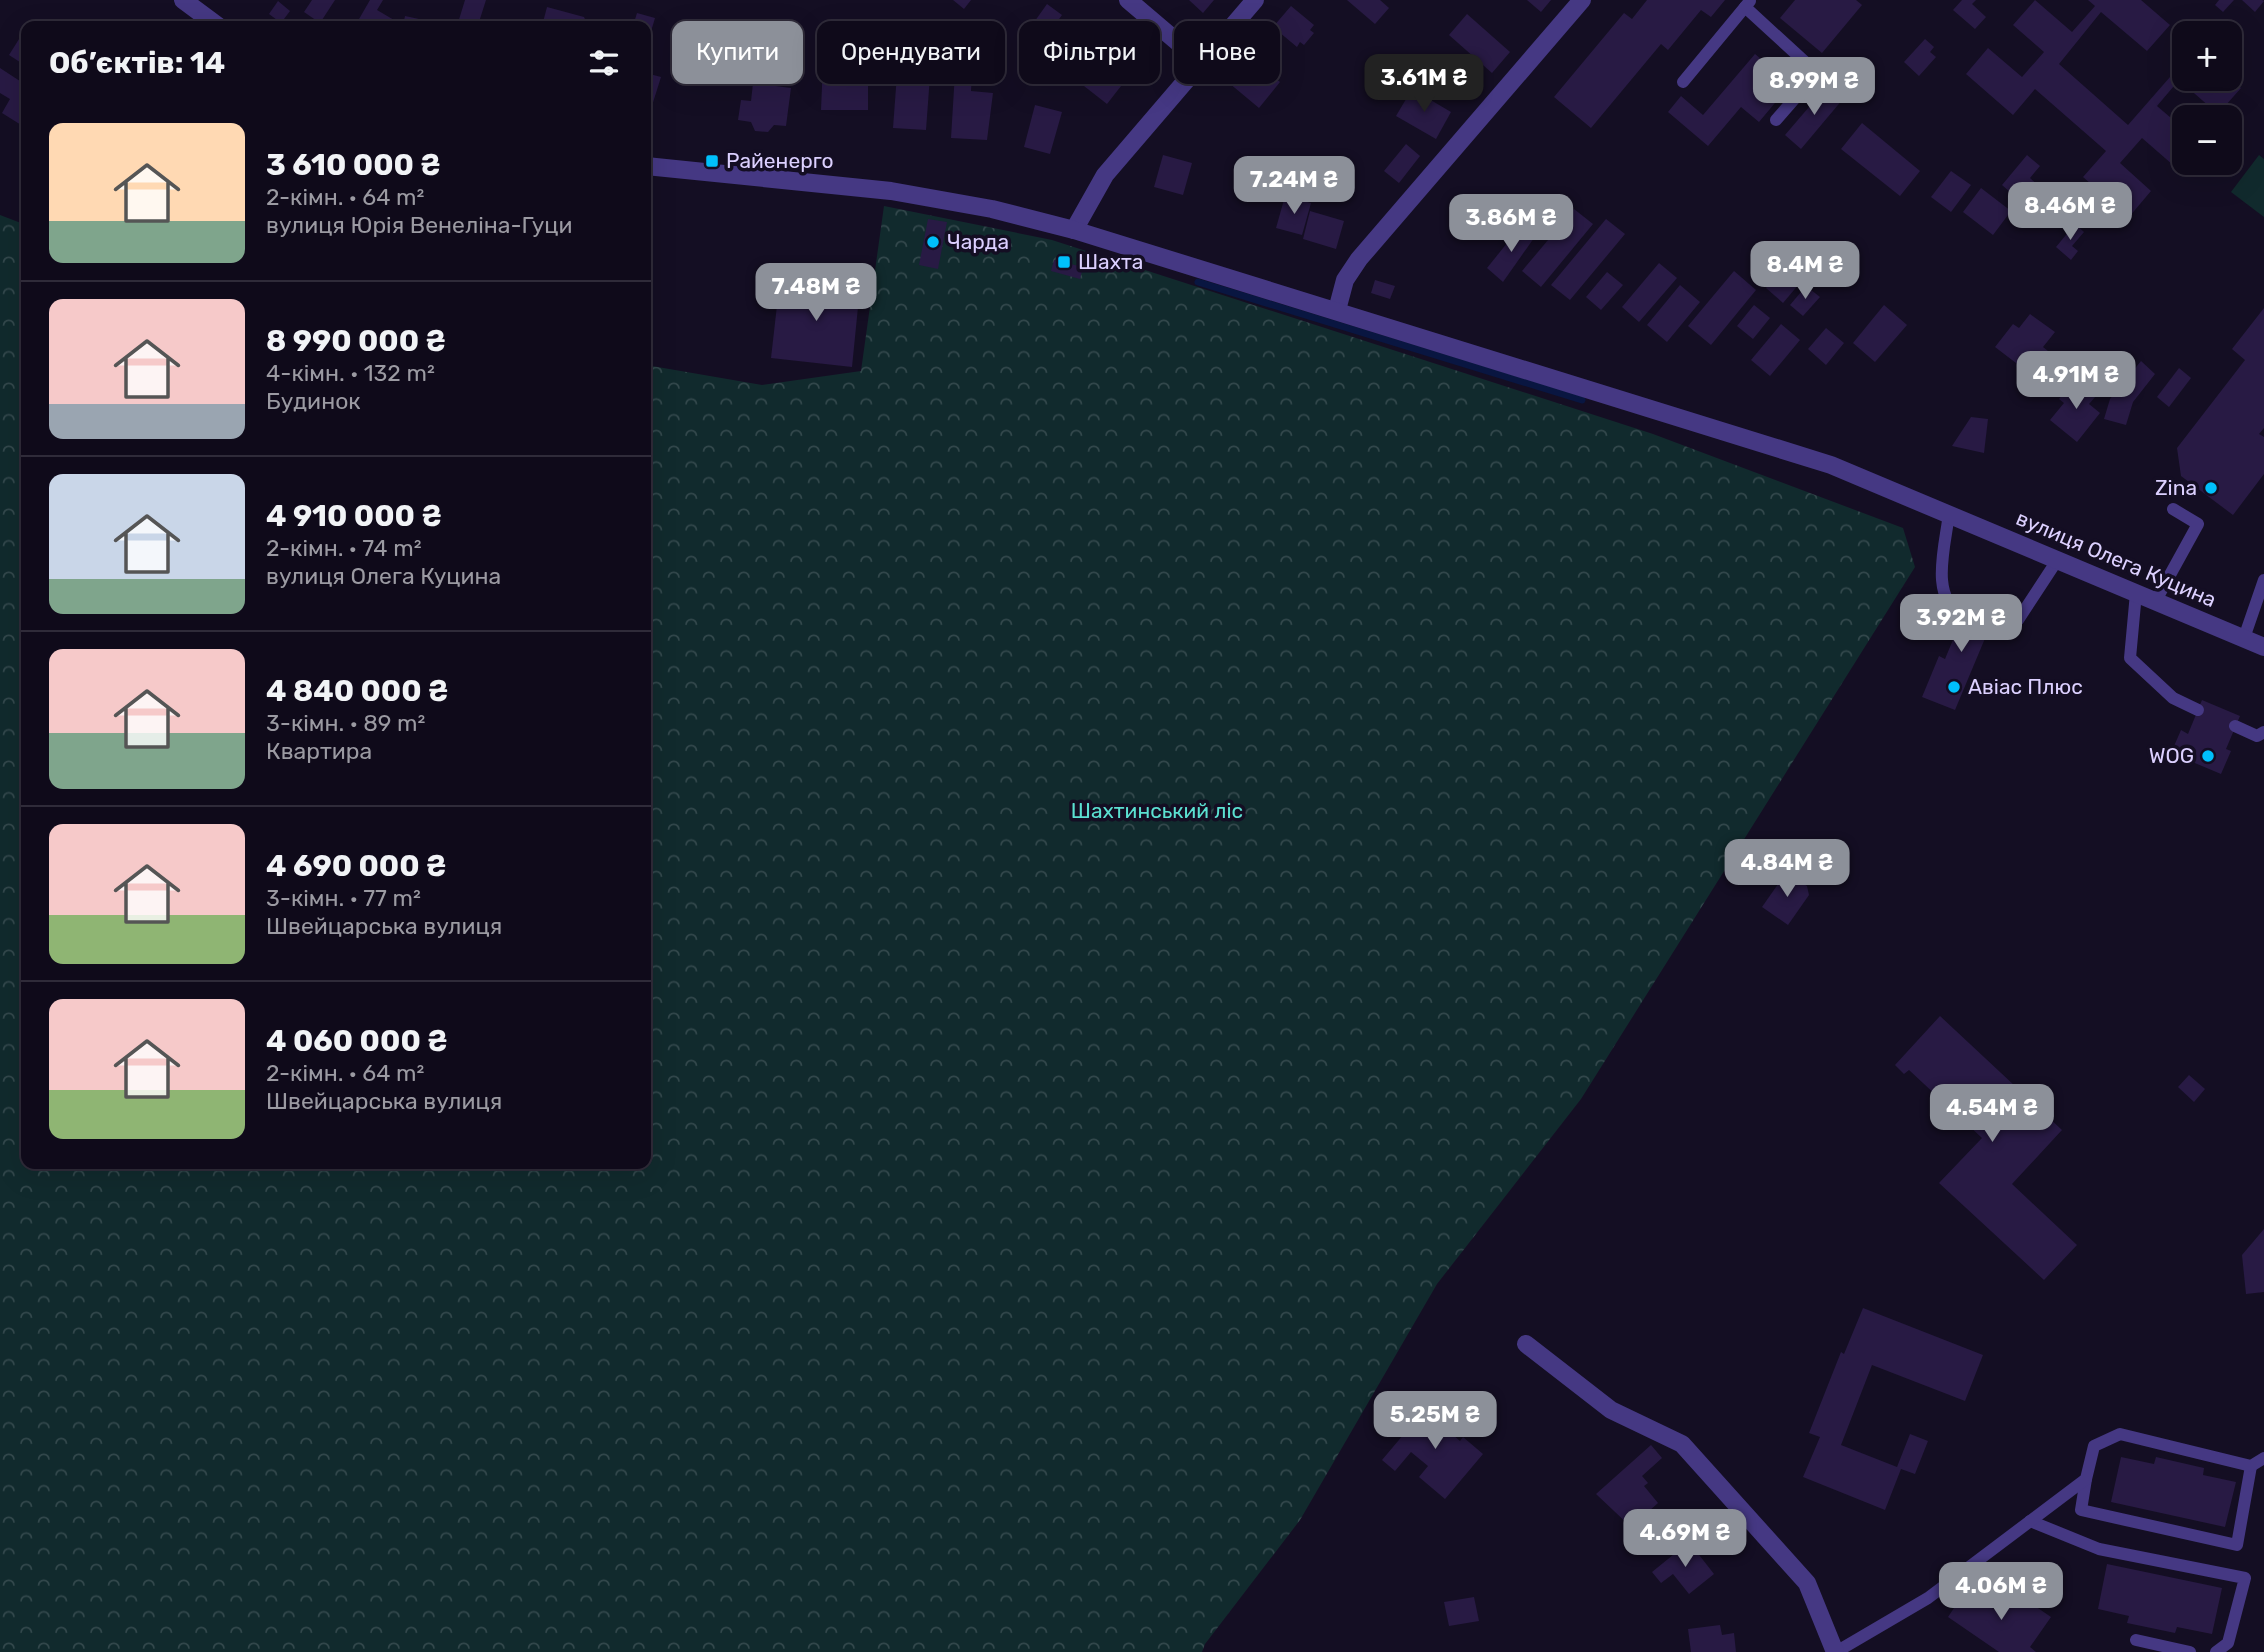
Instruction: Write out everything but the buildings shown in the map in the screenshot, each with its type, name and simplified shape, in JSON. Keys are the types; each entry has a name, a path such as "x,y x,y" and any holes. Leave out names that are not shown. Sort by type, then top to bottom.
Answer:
{"street":[{"path":"183,0 211,21"},
{"path":"1128,0 1174,39"},
{"path":"1237,21 1255,0"},
{"path":"1337,310 1345,280 1359,259 1582,0"},
{"path":"1074,230 1105,175 1182,84"},
{"name":"вулиця Олега Куцина","path":"651,167 891,191 992,209 1074,230 1783,449 1950,513 2264,647"},
{"path":"1526,1344 1611,1410 1682,1444 1807,1583 1835,1652"}],"lane":[{"path":"1684,82 1747,3 1817,73 1776,120"},
{"path":"2155,601 2198,524 2173,509"},
{"path":"1950,513 1942,579 1945,599 1955,611 1964,615"},
{"path":"1990,626 2004,629 2018,620 2057,559"},
{"path":"2244,638 2264,580"},
{"path":"2136,593 2130,658 2173,698 2198,710"},
{"path":"2235,726 2257,736 2264,732"},
{"path":"2251,1466 2238,1545 2081,1510 2094,1446 2120,1434 2251,1466 2264,1458"},
{"path":"1835,1652 1928,1598 2086,1479"},
{"path":"2030,1521 2099,1549 2245,1578 2228,1643 2216,1652"},
{"path":"2136,1640 2190,1652"}],"green space":[{"path":"2259,155 2264,159 2264,217 2231,192"},
{"name":"Шахтинський ліс","path":"884,206 1052,240 1653,434 1903,528 1915,567 1581,1099 1437,1284 1300,1520 1205,1644 1202,1652 0,1652 0,215 21,223 21,1169 651,1169 651,366 762,385 861,371"}],"waterway":[{"path":"1198,282 1582,400"}],"place":[{"name":"Райенерго","path":"712,161"},
{"name":"Чарда","path":"933,242"},
{"name":"Шахта","path":"1064,262"},
{"name":"Zina","path":"2211,488"},
{"name":"Авіас Плюс","path":"1954,687"},
{"name":"WOG","path":"2208,756"}]}
